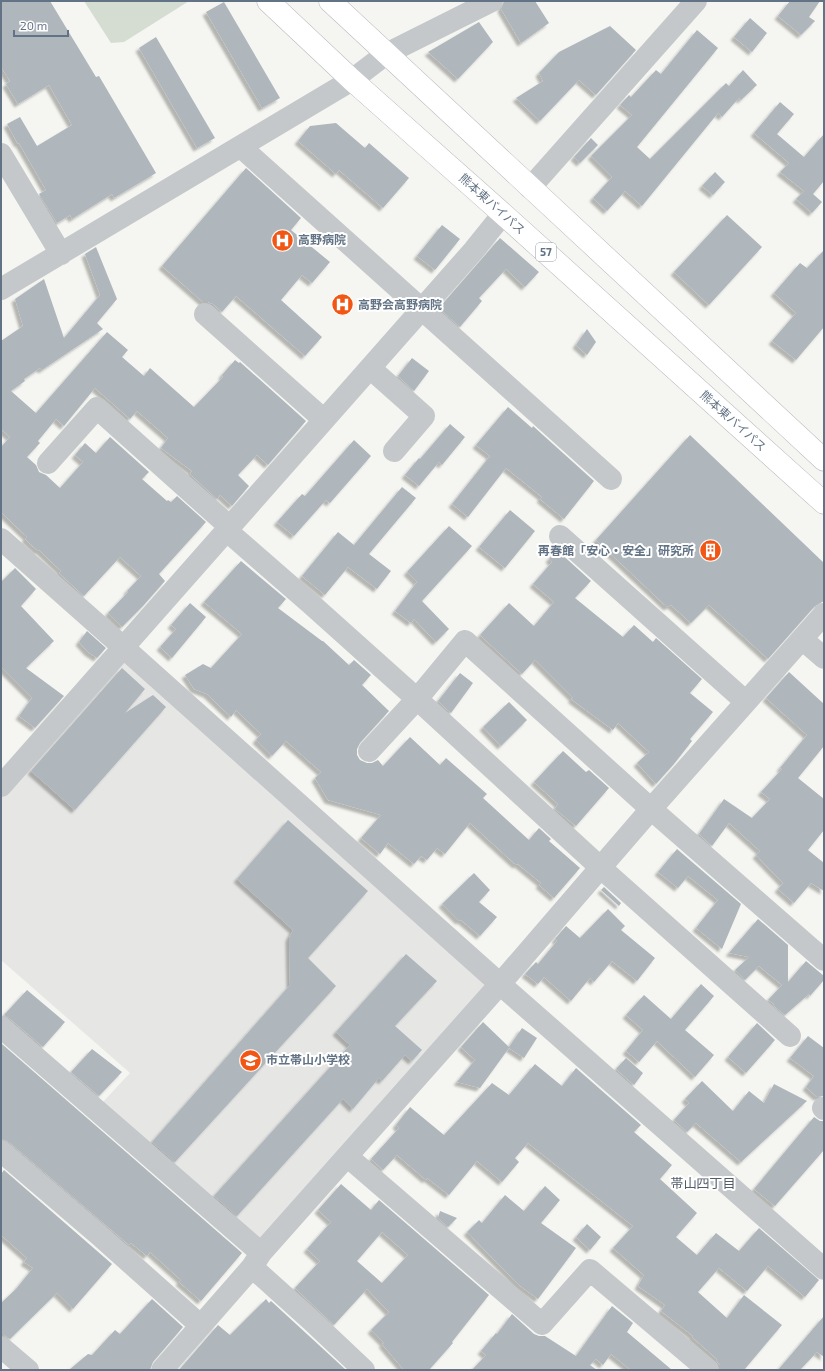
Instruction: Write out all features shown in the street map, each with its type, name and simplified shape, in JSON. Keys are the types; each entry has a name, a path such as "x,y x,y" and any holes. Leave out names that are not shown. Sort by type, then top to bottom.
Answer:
{"highway":[{"name":"熊本東バイパス","path":"268,1 352,80 824,503"},
{"path":"330,1 824,460"}],"street":[{"path":"1,289 352,80 386,54 492,1"},
{"path":"530,188 696,1"},
{"path":"240,147 612,479"},
{"path":"1,154 61,254"},
{"path":"1,786 474,250 503,214"},
{"path":"205,314 323,420"},
{"path":"370,368 424,416 394,451"},
{"path":"48,464 97,408 600,868 790,1036"},
{"path":"560,536 746,702"},
{"path":"1,539 500,984 824,1269"},
{"path":"172,1367 200,1325 256,1260 824,614"},
{"path":"802,639 824,658"},
{"path":"369,751 416,699 465,641 651,809 824,960"},
{"path":"1,1027 256,1260 312,1320 364,1370"},
{"path":"1,1151 99,1235 200,1325"},
{"path":"348,1157 542,1324 590,1270 708,1370"},
{"path":"1,1347 28,1370"}],"shaded area":[{"path":"84,1 189,1 124,42 111,43"},
{"path":"120,656 489,986 259,1247 101,1104 130,1073 1,960 1,797"}],"building":[{"path":"1,1 50,1 96,77 99,76 156,173 114,198 112,194 72,219 70,215 57,223 39,194 46,190 7,124 20,117 37,146 72,125 49,85 18,104 6,84 10,81 1,67"},
{"path":"504,1 535,1 549,23 521,43 501,9"},
{"path":"790,1 820,1 809,17 815,21 801,35 778,16"},
{"path":"224,2 280,98 262,108 206,12"},
{"path":"750,18 767,33 752,52 734,37"},
{"path":"479,22 493,42 458,79 428,52"},
{"path":"610,26 636,50 596,95 579,80 540,121 516,98 543,81 539,73 559,52"},
{"path":"697,30 718,48 637,147 650,159 726,83 729,86 743,70 757,85 741,100 739,98 722,117 718,113 642,206 625,191 607,211 593,198 612,177 591,156 632,115 620,105 629,95 631,97 656,70 661,74"},
{"path":"156,37 215,138 197,148 139,48"},
{"path":"780,102 794,114 777,134 804,157 824,134 824,181 813,194 822,202 812,213 796,199 804,191 780,172 789,163 754,133"},
{"path":"336,123 365,148 369,143 409,178 383,208 339,170 336,174 298,141 310,126"},
{"path":"591,138 598,145 580,163 574,157"},
{"path":"246,168 301,218 291,230 330,262 312,283 302,275 281,300 322,337 305,356 236,296 222,312 213,304 203,302 162,266"},
{"path":"715,172 725,182 713,195 702,186"},
{"path":"727,215 762,247 709,305 674,272"},
{"path":"442,225 460,239 435,270 417,256"},
{"path":"500,238 539,272 525,287 506,269 479,298 482,301 460,327 439,308"},
{"path":"96,247 117,299 97,323 103,329 42,370 40,368 24,379 25,381 11,391 36,413 107,332 128,350 122,357 144,376 150,368 194,407 223,377 222,375 235,360 239,363 240,362 306,421 268,465 257,455 238,475 249,486 232,506 220,495 217,499 190,474 192,471 161,448 168,438 137,411 130,419 95,388 64,426 56,419 38,441 40,443 27,457 36,465 39,472 46,475 60,488 83,462 75,455 85,443 96,453 110,437 149,472 142,479 167,501 168,500 171,502 177,496 206,522 159,574 165,581 122,627 108,613 141,576 120,557 84,596 59,573 61,571 25,539 27,537 1,512 1,447 10,437 1,429 1,341 23,326 15,299 44,279 64,338 100,295 85,254"},
{"path":"824,250 824,327 796,360 772,341 796,313 774,293 800,263 807,268"},
{"path":"587,329 596,342 587,355 576,345"},
{"path":"412,358 429,371 414,391 398,376"},
{"path":"508,407 532,428 533,426 594,481 564,519 540,499 542,497 506,468 468,517 452,504 490,456 476,445"},
{"path":"450,424 465,437 442,465 439,462 419,486 405,475"},
{"name":"再春館「安心・安全」研究所","path":"690,435 824,563 824,601 815,606 768,659 709,605 691,623 671,605 667,607 596,540"},
{"path":"354,440 371,456 330,503 326,500 294,536 277,522 302,494 305,496"},
{"path":"402,487 416,498 369,554 391,571 377,589 348,567 325,595 302,576 338,532 354,545"},
{"path":"510,510 535,531 505,568 479,547"},
{"path":"449,526 472,546 422,601 449,629 436,642 414,619 411,623 395,611 417,582 407,572"},
{"path":"557,550 591,581 575,598 623,637 634,625 653,642 656,638 702,679 690,693 713,712 690,739 692,741 674,764 656,784 637,763 649,752 618,723 613,730 571,699 573,698 535,660 522,674 480,635 509,603 534,626 554,602 533,584 552,562 549,559"},
{"path":"241,561 286,599 278,608 323,641 349,665 354,660 371,675 362,685 389,711 360,743 357,749 357,755 360,760 367,763 372,763 378,760 383,766 410,737 440,765 446,758 487,794 483,798 529,840 539,828 551,839 549,841 580,868 554,898 539,885 541,883 518,864 516,865 470,823 445,854 437,848 427,860 421,856 414,864 388,843 380,854 361,838 381,815 328,800 315,778 321,772 286,741 272,756 256,740 261,734 236,710 231,717 207,694 194,689 185,675 203,664 211,668 242,634 204,602"},
{"path":"15,568 36,589 21,606 54,641 26,668 64,696 35,728 19,716 32,698 1,667 1,582"},
{"path":"190,603 206,617 172,658 160,647 176,629 171,625"},
{"path":"87,631 106,648 97,658 88,652 79,642"},
{"path":"122,668 145,689 125,713 153,695 166,707 75,810 31,771"},
{"path":"789,672 824,704 824,746 798,778 824,799 824,830 808,850 824,863 824,891 811,883 794,903 778,889 783,883 756,855 760,851 729,823 712,846 699,834 724,799 752,818 770,799 761,792 782,769 780,768 807,735 766,698"},
{"path":"460,673 473,683 451,713 438,701"},
{"path":"509,702 527,720 501,746 483,727"},
{"path":"563,751 586,772 589,770 609,788 576,826 555,809 558,804 534,782"},
{"path":"288,820 368,891 308,958 336,986 175,1162 152,1142 290,985 289,938 293,930 237,879"},
{"path":"677,849 741,904 722,949 696,928 718,900 688,876 678,888 658,872"},
{"path":"474,873 490,890 479,902 497,917 480,936 461,920 459,921 442,904"},
{"path":"604,887 621,903 619,906 601,890"},
{"path":"608,909 625,926 621,930 655,958 637,981 612,961 594,982 590,978 571,1001 544,977 538,984 525,974 536,962 538,964 557,941 555,939 566,926 580,938"},
{"path":"758,919 788,945 788,982 806,961 824,976 824,980 810,996 809,994 785,1015 768,1000 782,985 759,966 745,980 735,970 749,957 729,953"},
{"path":"406,954 437,981 395,1026 422,1050 412,1061 405,1055 382,1081 379,1078 353,1109 343,1099 237,1216 214,1196 350,1045 336,1032"},
{"path":"701,984 714,996 685,1030 714,1055 695,1077 657,1041 639,1062 626,1051 643,1030 626,1015 644,995 671,1019"},
{"path":"27,990 65,1022 43,1047 4,1015"},
{"path":"483,1022 509,1047 522,1028 537,1038 524,1058 509,1048 480,1088 457,1082 475,1060 461,1047"},
{"path":"757,1023 775,1040 746,1073 728,1057"},
{"path":"808,1036 824,1048 824,1096 817,1097 806,1087 814,1076 790,1058"},
{"path":"2,1044 242,1253 201,1301 179,1282 181,1280 150,1252 147,1256 131,1243 129,1245 9,1142 1,1139"},
{"path":"92,1049 122,1072 99,1096 71,1072"},
{"path":"626,1058 643,1073 634,1085 616,1069"},
{"path":"535,1064 562,1086 576,1068 641,1125 634,1132 672,1165 660,1179 697,1213 676,1237 697,1255 716,1233 739,1251 759,1228 819,1280 805,1297 768,1266 747,1291 719,1268 698,1292 727,1318 744,1295 782,1325 744,1370 720,1370 720,1365 716,1360 717,1359 692,1337 693,1336 661,1311 665,1305 638,1286 644,1275 613,1248 633,1226 528,1143 515,1158 519,1162 502,1182 477,1161 449,1195 427,1178 426,1180 397,1155 383,1170 371,1159 399,1128 396,1125 410,1107 444,1135 492,1083 509,1095"},
{"path":"702,1081 733,1111 749,1091 764,1103 774,1084 807,1101 741,1162 696,1123 687,1132 674,1120 689,1103 685,1099"},
{"path":"814,1117 820,1121 824,1121 824,1150 775,1206 754,1189"},
{"path":"4,1170 112,1264 73,1309 57,1293 10,1339 4,1335 1,1335 1,1303 16,1289 33,1268 24,1262 27,1258 1,1235 1,1174"},
{"path":"341,1184 371,1210 379,1200 489,1295 452,1342 453,1343 429,1370 404,1370 382,1344 384,1343 371,1330 389,1312 367,1289 334,1325 295,1288 320,1261 307,1249 331,1222 318,1210","holes":["382,1232 408,1255 382,1283 357,1261"]},
{"path":"545,1186 560,1200 541,1223 576,1248 538,1299 519,1285 467,1232 479,1220 482,1223 505,1195 524,1211"},
{"path":"440,1211 457,1218 448,1227 438,1218"},
{"path":"587,1224 601,1237 590,1250 576,1237"},
{"path":"152,1299 183,1327 153,1362 150,1370 69,1370 88,1354 92,1355 115,1330 120,1334"},
{"path":"266,1299 269,1303 271,1301 346,1370 179,1370 218,1325 230,1335"},
{"path":"612,1306 633,1323 627,1332 672,1370 631,1370 611,1354 603,1365 596,1359 590,1365 597,1370 472,1370 486,1355 481,1351 496,1333 497,1334 512,1314 534,1334 545,1336 576,1356"},
{"path":"824,1316 824,1357 817,1352 800,1370 778,1370"}],"place":[{"name":"高野病院","path":"283,240"},
{"name":"高野会高野病院","path":"343,305"},
{"name":"再春館「安心・安全」研究所","path":"710,551"},
{"name":"市立帯山小学校","path":"251,1060"}],"district":[{"name":"帯山四丁目","path":"703,1183"}]}
